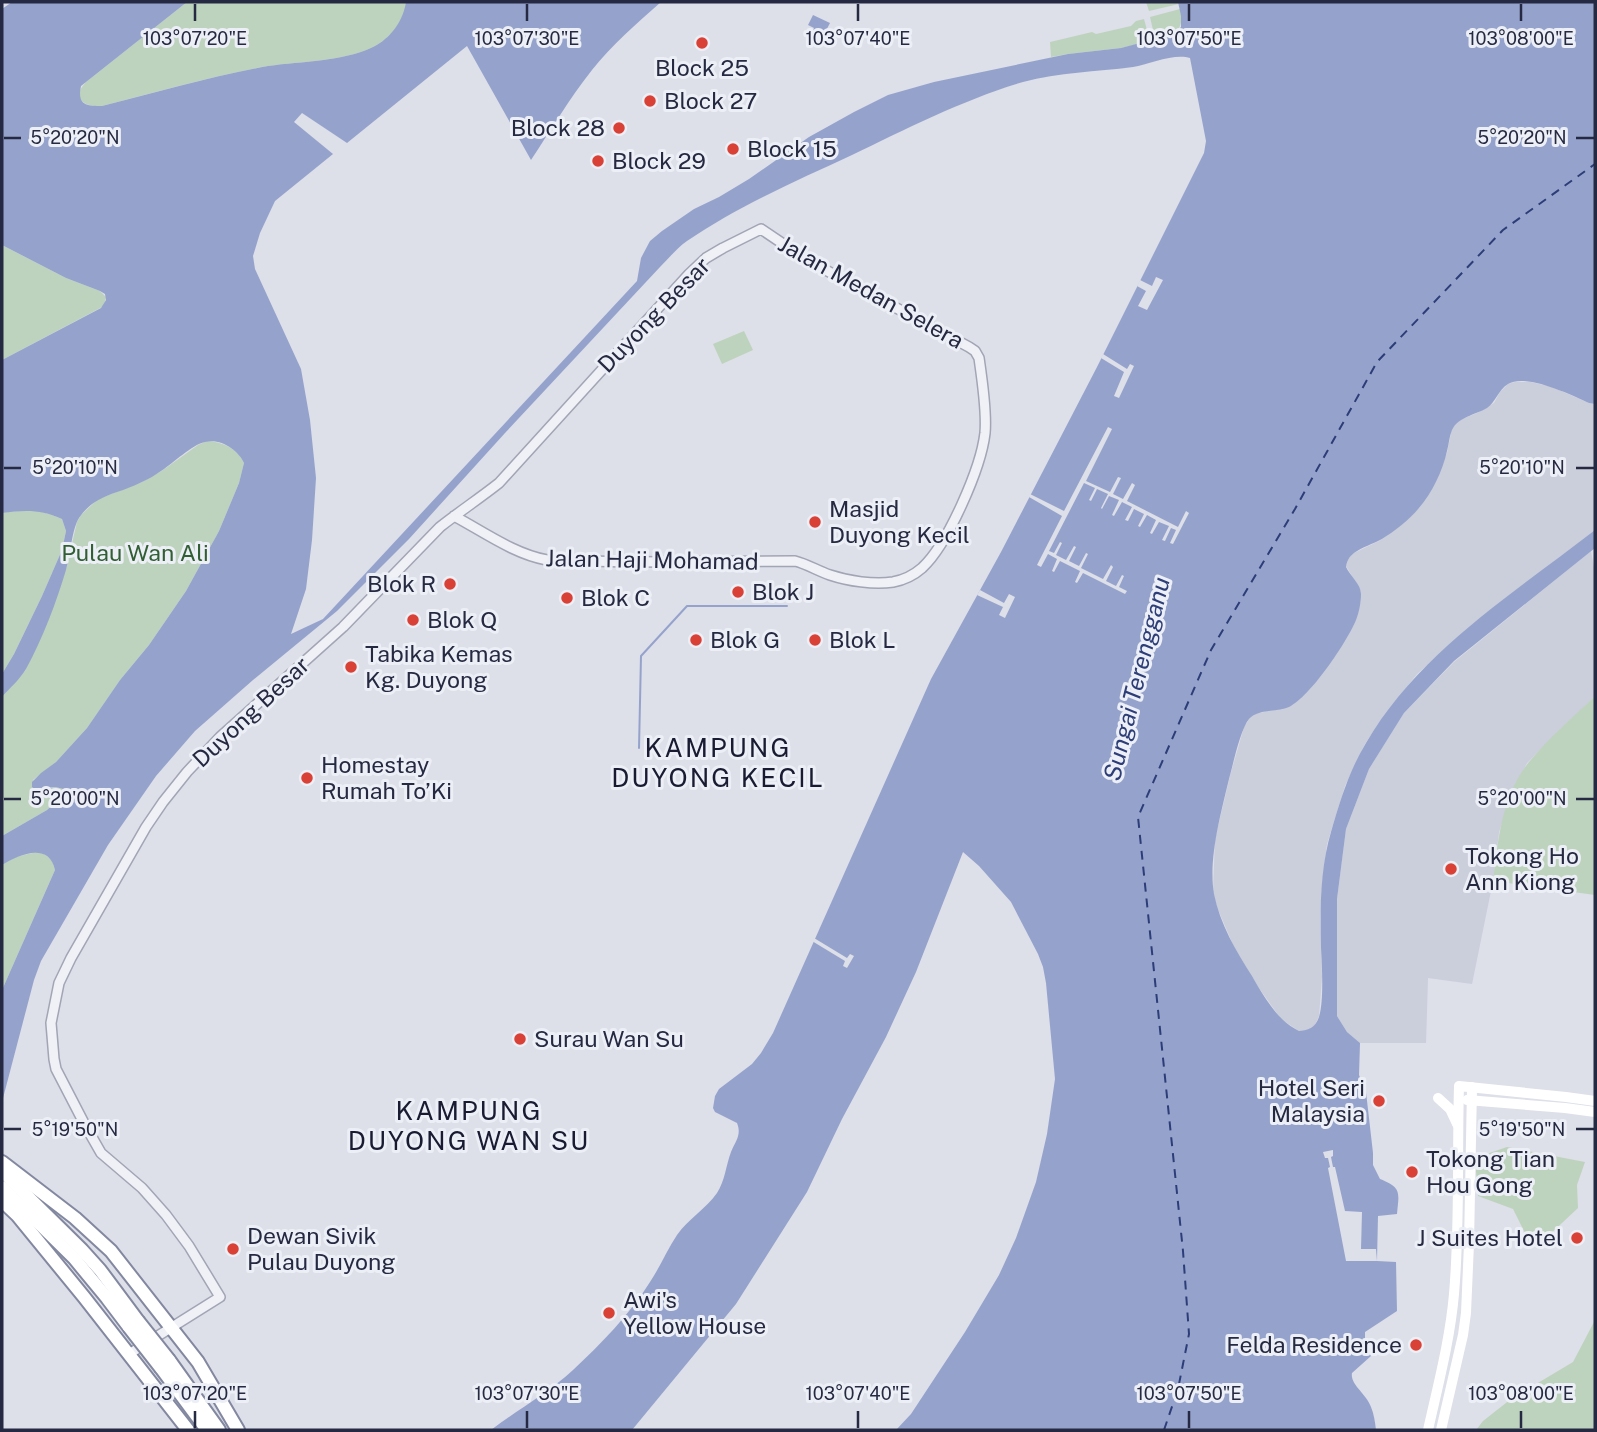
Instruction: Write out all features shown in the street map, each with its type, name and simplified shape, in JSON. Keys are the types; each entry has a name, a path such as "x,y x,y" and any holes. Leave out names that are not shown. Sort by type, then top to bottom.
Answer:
{"highway":[{"path":"2,1162 17,1215 188,1430"},
{"path":"2,1171 12,1194 75,1218 111,1251 198,1362 238,1430"},
{"path":"2,1187 63,1231 100,1270 207,1430"},
{"path":"165,1364 190,1387 219,1430"}],"main road":[{"path":"1428,1430 1449,1332 1454,1294 1459,1086 1595,1101"},
{"path":"1441,1430 1466,1313 1472,1087"},
{"path":"1438,1097 1450,1109 1459,1127"},
{"path":"1459,1100 1595,1112"},
{"path":"1471,1124 1478,1113 1495,1102"}],"street":[{"name":"Duyong Besar","path":"172,1327 220,1297 189,1246 166,1215 142,1188 101,1153 56,1069 51,1023 59,983 71,958 155,814 181,779 220,737 343,627 424,542 499,483 706,258 761,229"},
{"name":"Jalan Medan Selera","path":"761,229 807,260 969,347 979,358 985,429 981,454 949,528 924,566 905,579 884,583 833,576 818,569"},
{"name":"Jalan Haji Mohamad","path":"454,516 523,553 547,561 795,561 818,569"},
{"path":"129,1354 172,1327"}],"shaded area":[{"path":"1531,382 1552,387 1595,404 1595,530 1482,617 1417,674 1365,744 1345,786 1327,844 1320,918 1322,977 1319,1016 1314,1027 1299,1031 1281,1019 1259,988 1234,947 1213,892 1215,839 1244,727 1255,714 1264,712 1311,686 1319,678 1356,619 1360,604 1361,591 1346,566 1348,560 1352,554 1381,540 1420,507 1447,453 1452,428 1460,420 1494,403 1508,384"},
{"path":"1591,551 1595,573 1595,696 1527,763 1514,788 1499,832 1493,881 1472,984 1428,978 1426,1043 1360,1043 1347,1032 1337,1016 1337,899 1346,829 1369,769 1404,713 1454,662"}],"green space":[{"path":"187,2 407,2 403,16 391,34 361,52 247,70 102,106 82,101 79,93 86,82"},
{"path":"1146,2 1178,2 1179,4 1149,11"},
{"path":"1180,9 1181,23 1176,31 1155,39 1150,17"},
{"path":"1144,19 1150,41 1121,48 1051,57 1050,42 1131,26"},
{"path":"2,245 66,278 100,291 106,297 104,306 2,360"},
{"path":"744,331 753,350 722,364 713,344"},
{"name":"Pulau Wan Ali","path":"207,441 229,447 238,453 244,463 239,483 219,531 186,591 87,728 56,762 33,780 40,790 60,788 63,789 63,795 47,810 2,836 2,697 25,671 66,569 77,522 98,499 142,482"},
{"path":"23,510 43,512 62,519 66,531 62,550 42,596 2,674 2,513"},
{"path":"1595,696 1595,895 1493,881 1507,803 1520,775 1545,745"},
{"path":"37,852 49,858 55,870 2,990 2,865 15,857"},
{"path":"1507,1147 1585,1162 1577,1185 1578,1208 1545,1239 1529,1241 1513,1209 1478,1196 1475,1158"},
{"path":"1595,1320 1594,1430 1476,1430 1511,1399 1573,1362"}],"water":[{"name":"Sungai Terengganu","path":"12,2 187,2 81,86 80,97 84,103 102,106 247,70 361,52 391,34 402,16 406,2 661,2 616,43 592,70 531,160 467,46 347,143 302,113 294,122 333,154 275,201 253,256 255,269 301,369 316,478 306,589 291,634 323,619 637,281 641,258 650,241 694,209 749,179 809,137 888,95 934,82 1068,54 1121,48 1177,32 1181,27 1178,2 1595,2 1595,404 1548,386 1516,381 1508,384 1487,408 1463,419 1455,426 1440,473 1424,502 1397,529 1357,551 1348,559 1346,567 1361,590 1360,607 1351,630 1327,668 1298,701 1284,709 1257,714 1246,724 1216,836 1214,894 1229,937 1262,993 1278,1014 1299,1031 1309,1029 1317,1021 1322,1002 1321,904 1327,846 1345,786 1366,743 1388,710 1440,652 1501,601 1595,530 1595,548 1454,661 1404,713 1369,769 1346,829 1337,899 1337,1016 1347,1032 1360,1043 1359,1075 1366,1092 1373,1165 1380,1179 1392,1185 1398,1192 1397,1214 1378,1216 1377,1261 1396,1262 1397,1311 1365,1332 1371,1356 1352,1373 1353,1381 1371,1407 1376,1430 896,1430 911,1414 965,1332 999,1275 1016,1238 1036,1182 1047,1134 1055,1079 1046,983 1038,954 1011,902 963,852 916,972 886,1037 807,1192 736,1304 632,1430 491,1430 543,1394 604,1340 642,1294 677,1235 713,1199 720,1188 739,1131 737,1123 715,1112 715,1096 719,1089 752,1064 773,1033 931,679 1001,552 1204,153 1206,141 1190,58 1177,57 1133,67 1050,76 979,97 726,216 680,247 409,539 337,611 195,731 156,776 108,845 41,961 2,1102 2,990 55,870 52,861 40,853 16,857 2,865 2,836 47,810 63,795 63,789 59,788 36,790 32,787 32,782 56,762 87,728 186,591 219,531 239,483 244,463 228,446 205,442 188,450 150,478 108,495 85,510 77,523 62,582 38,645 24,673 2,697 2,674 42,596 62,550 66,531 62,519 47,513 2,513 2,360 101,308 106,300 105,294 100,291 66,278 2,245 2,9"},
{"path":"813,15 830,23 819,44 809,39 814,28 808,25"}],"pier":[{"path":"1156,277 1163,280 1147,310 1138,306 1146,291 1137,286 1140,280 1152,286"},
{"path":"1103,354 1127,369 1130,364 1134,366 1119,398 1114,396 1124,372 1101,358"},
{"path":"1108,427 1112,429 1086,481 1110,492 1118,477 1121,478 1113,494 1123,499 1132,483 1135,485 1127,501 1178,527 1186,511 1189,513 1173,544 1170,543 1176,530 1171,528 1165,541 1162,540 1169,526 1159,522 1152,534 1150,533 1156,520 1147,515 1140,527 1138,526 1144,514 1134,509 1128,521 1125,520 1132,507 1122,502 1114,516 1112,515 1119,500 1109,496 1102,509 1108,494 1097,489 1091,501 1089,500 1095,488 1084,483 1049,551 1054,553 1060,542 1062,543 1056,555 1066,560 1074,546 1076,547 1069,561 1079,566 1086,553 1088,554 1081,568 1103,579 1111,565 1113,567 1106,581 1116,586 1122,575 1124,576 1119,587 1127,591 1125,594 1083,573 1077,583 1075,582 1080,571 1060,561 1054,572 1052,571 1057,559 1048,554 1041,567 1037,565 1062,516 1029,497 1030,494 1064,511"},
{"path":"980,590 1004,603 1009,594 1015,597 1005,618 999,615 1003,607 977,595"},
{"path":"814,938 847,958 850,954 854,956 847,968 843,966 845,961 812,941"},
{"path":"1333,1150 1331,1157 1345,1211 1362,1212 1361,1249 1376,1249 1377,1261 1346,1261 1328,1168 1330,1167 1323,1152"}],"waterway":[{"path":"639,748 641,656 687,606 787,606"}],"ferry route":[{"path":"1164,1430 1178,1389 1189,1334 1183,1251 1138,817 1211,650 1295,509 1377,362 1503,230 1595,164"}],"place":[{"name":"Block 25","path":"702,43"},
{"name":"Block 27","path":"650,101"},
{"name":"Block 28","path":"619,128"},
{"name":"Block 15","path":"733,149"},
{"name":"Block 29","path":"598,161"},
{"name":"Masjid Duyong Kecil","path":"815,522"},
{"name":"Blok R","path":"450,584"},
{"name":"Blok J","path":"738,592"},
{"name":"Blok C","path":"567,598"},
{"name":"Blok Q","path":"413,620"},
{"name":"Blok G","path":"696,640"},
{"name":"Blok L","path":"815,640"},
{"name":"Tabika Kemas Kg. Duyong","path":"351,667"},
{"name":"Homestay Rumah To’Ki","path":"307,778"},
{"name":"Tokong Ho Ann Kiong","path":"1451,869"},
{"name":"Surau Wan Su","path":"520,1039"},
{"name":"Hotel Seri Malaysia","path":"1379,1101"},
{"name":"Tokong Tian Hou Gong","path":"1412,1172"},
{"name":"J Suites Hotel","path":"1577,1238"},
{"name":"Dewan Sivik Pulau Duyong","path":"233,1249"},
{"name":"Awi's Yellow House","path":"609,1313"},
{"name":"Felda Residence","path":"1416,1345"}],"district":[{"name":"KAMPUNG DUYONG KECIL","path":"718,763"},
{"name":"KAMPUNG DUYONG WAN SU","path":"469,1126"}]}
